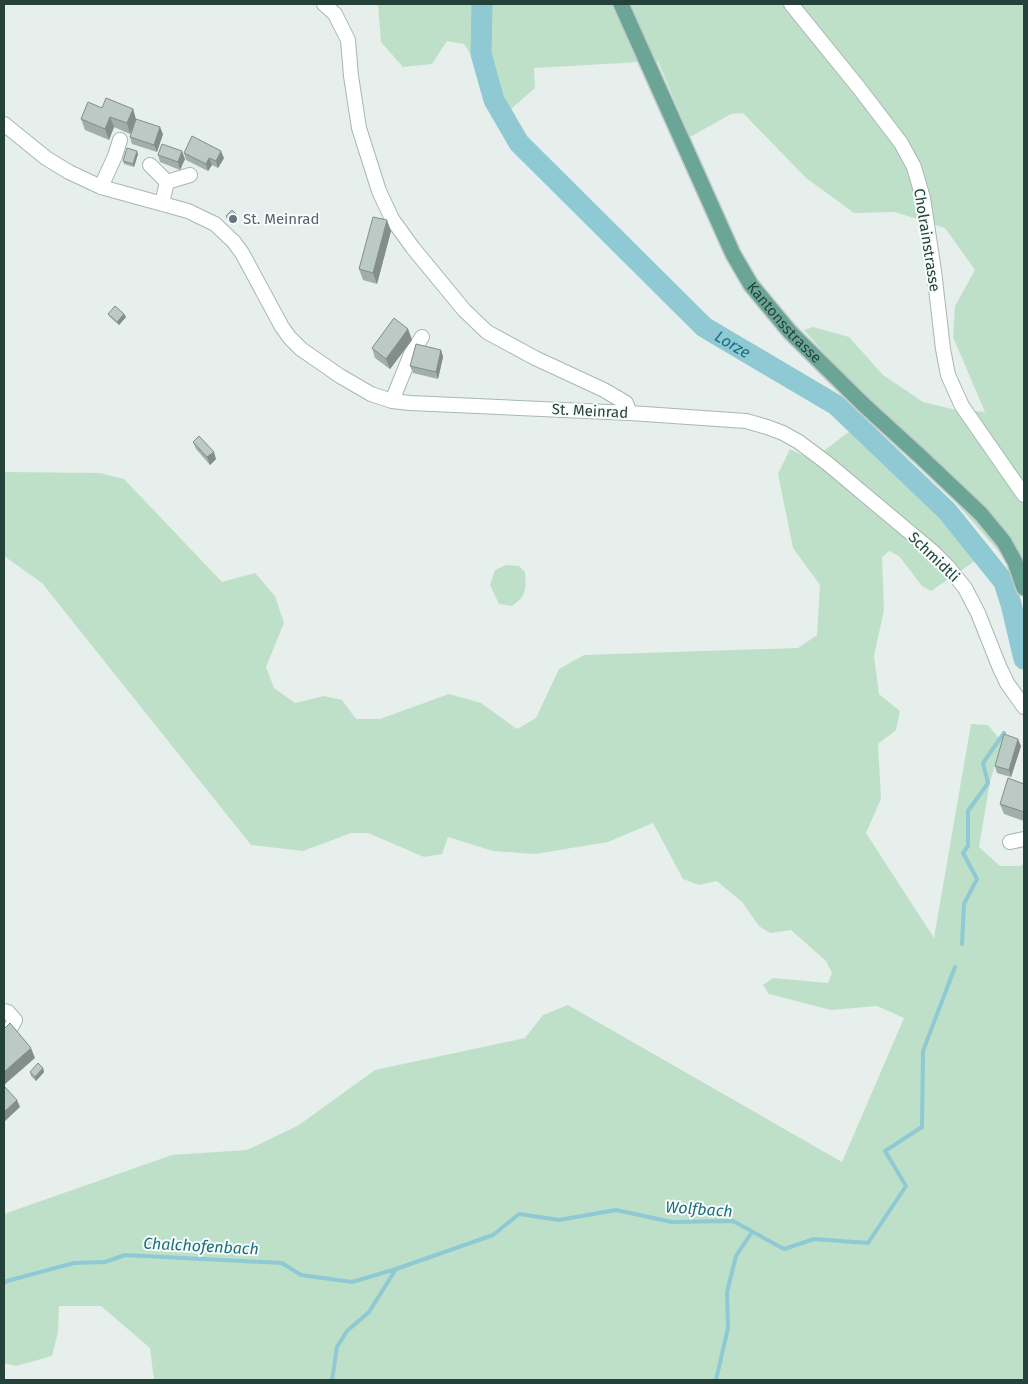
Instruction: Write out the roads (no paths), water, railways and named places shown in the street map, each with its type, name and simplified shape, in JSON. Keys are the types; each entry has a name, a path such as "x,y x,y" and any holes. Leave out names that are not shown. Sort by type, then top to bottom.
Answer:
{"main road":[{"name":"Kantonsstrasse","path":"621,4 733,254 751,285 796,339 981,514 1004,542 1024,588"}],"street":[{"path":"324,4 335,14 348,40 350,76 359,128 379,191 392,218 413,248 464,310 488,332 535,358 604,390 626,403 630,413"},
{"name":"Cholrainstrasse","path":"791,4 901,143 914,167 923,198 948,375 962,406 1024,495"},
{"name":"St. Meinrad","path":"4,124 46,158 69,172 102,187 196,214 215,224 234,242 290,338 301,349 348,381 371,394 392,401 410,403 630,413 746,422 783,433 799,442"},
{"path":"102,187 120,140"},
{"path":"150,165 167,182"},
{"path":"167,182 190,175"},
{"path":"162,203 167,182"},
{"path":"392,401 411,354 422,337"},
{"name":"Schmidtli","path":"799,442 827,463 925,546 957,577 978,613 1007,683 1024,706"},
{"path":"1010,842 1024,839"},
{"path":"4,1011 8,1012 15,1020 4,1035"}],"waterway":[{"name":"Lorze","path":"482,4 481,54 494,100 519,143 704,327 836,405 947,511 1004,582 1024,659"},
{"name":"Wolfbach","path":"962,944 964,904 977,879 963,853 968,846 968,811 988,783 983,763 1004,733"},
{"name":"Wolfbach","path":"4,1283 74,1263 105,1262 125,1255 282,1263 301,1275 352,1282 396,1269 493,1235 519,1214 559,1220 616,1210 672,1222 733,1221 784,1249 814,1239 868,1243 906,1186 885,1151 922,1127 923,1051 955,967"},
{"path":"716,1380 728,1328 727,1292 736,1256 752,1232"},
{"path":"332,1380 337,1347 347,1331 369,1312 396,1269"}],"place":[{"name":"St. Meinrad","path":"233,219"}],"water label":[{"name":"Chalchofenbach","path":"201,1246"}]}
